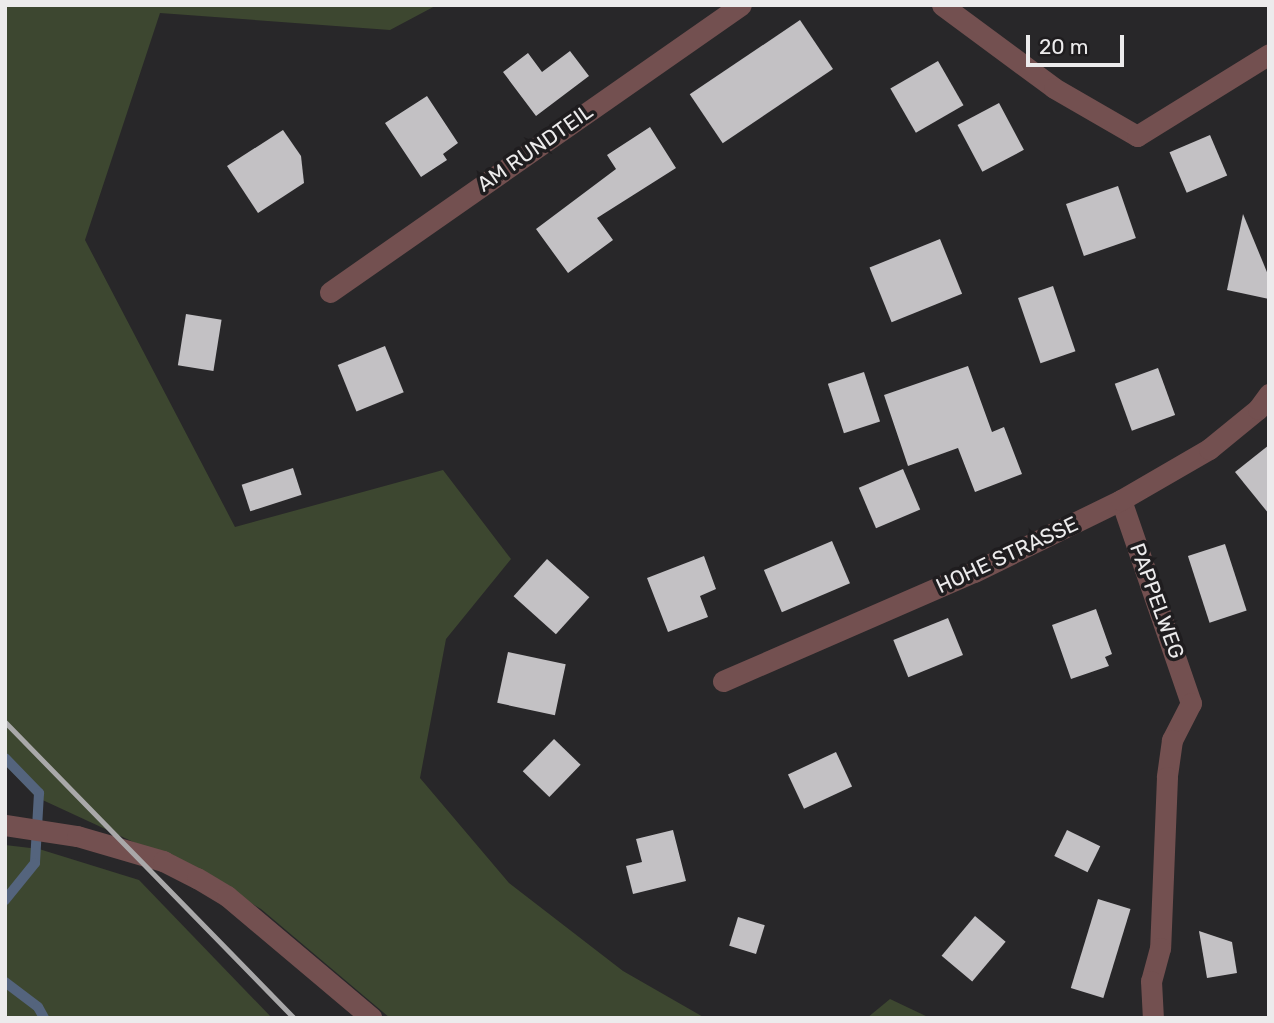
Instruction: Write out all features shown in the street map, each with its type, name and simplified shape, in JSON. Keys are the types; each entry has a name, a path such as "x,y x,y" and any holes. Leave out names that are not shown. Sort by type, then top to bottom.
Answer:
{"street":[{"name":"AM RUNDTEIL","path":"330,292 741,5"},
{"path":"942,5 1054,88 1137,136 1269,54"},
{"name":"HOHE STRASSE","path":"723,681 974,572 1121,500 1209,449 1258,409 1269,394"},
{"name":"PAPPELWEG","path":"1121,500 1191,703 1172,740 1167,777 1160,948 1151,981 1153,1018"},
{"path":"5,825 77,836 163,861 227,896 372,1018"}],"green space":[{"path":"5,5 437,5 390,30 160,13 85,240 235,527 443,470 511,559 446,639 420,778 509,883 623,971 705,1018 390,1018 261,909 194,870 36,797 5,765"},
{"path":"5,845 39,849 139,880 272,1018 5,1018"},
{"path":"890,999 930,1018 867,1018"}],"building":[{"path":"800,20 833,69 723,143 690,94"},
{"path":"570,51 589,76 536,116 503,72 528,53 542,72"},
{"path":"938,61 964,105 916,133 890,88"},
{"path":"427,96 458,143 443,154 447,160 421,177 385,123"},
{"path":"999,103 1024,150 982,172 958,125"},
{"path":"650,127 676,168 597,218 613,240 568,273 536,229 616,169 607,155"},
{"path":"283,130 301,156 304,183 258,213 227,166"},
{"path":"1210,135 1227,176 1187,193 1169,152"},
{"path":"1118,186 1136,238 1084,256 1066,204"},
{"path":"1243,214 1269,277 1269,299 1227,290"},
{"path":"940,239 962,294 892,322 870,267"},
{"path":"1053,286 1075,351 1040,363 1018,298"},
{"path":"186,314 222,320 213,371 178,365"},
{"path":"385,346 404,392 356,411 338,365"},
{"path":"968,366 992,432 1004,427 1022,474 975,492 958,448 908,466 884,395"},
{"path":"1158,368 1175,415 1132,431 1115,384"},
{"path":"864,372 880,421 844,433 828,384"},
{"path":"1269,445 1269,514 1235,472"},
{"path":"293,468 302,495 250,511 242,485"},
{"path":"903,469 920,510 876,528 859,488"},
{"path":"832,541 850,583 782,612 764,570"},
{"path":"1225,544 1247,611 1210,623 1188,556"},
{"path":"704,556 716,589 700,596 708,617 668,632 647,578"},
{"path":"547,559 589,597 556,634 514,596"},
{"path":"1096,609 1112,654 1105,657 1109,666 1071,679 1052,625"},
{"path":"948,618 963,655 908,677 893,640"},
{"path":"508,652 566,664 555,715 497,703"},
{"path":"554,739 581,765 549,797 523,771"},
{"path":"836,752 852,786 804,809 788,774"},
{"path":"673,830 686,881 633,894 626,866 642,862 636,839"},
{"path":"1067,830 1100,846 1088,872 1054,856"},
{"path":"1098,899 1131,909 1103,998 1071,988"},
{"path":"975,916 1006,942 972,982 942,956"},
{"path":"738,917 765,925 756,954 729,946"},
{"path":"1199,931 1232,942 1237,973 1207,978"}],"waterway":[{"path":"5,758 39,793 35,863 5,900"},
{"path":"5,982 38,1007 44,1018"}],"railway":[{"path":"5,722 294,1018"}]}
